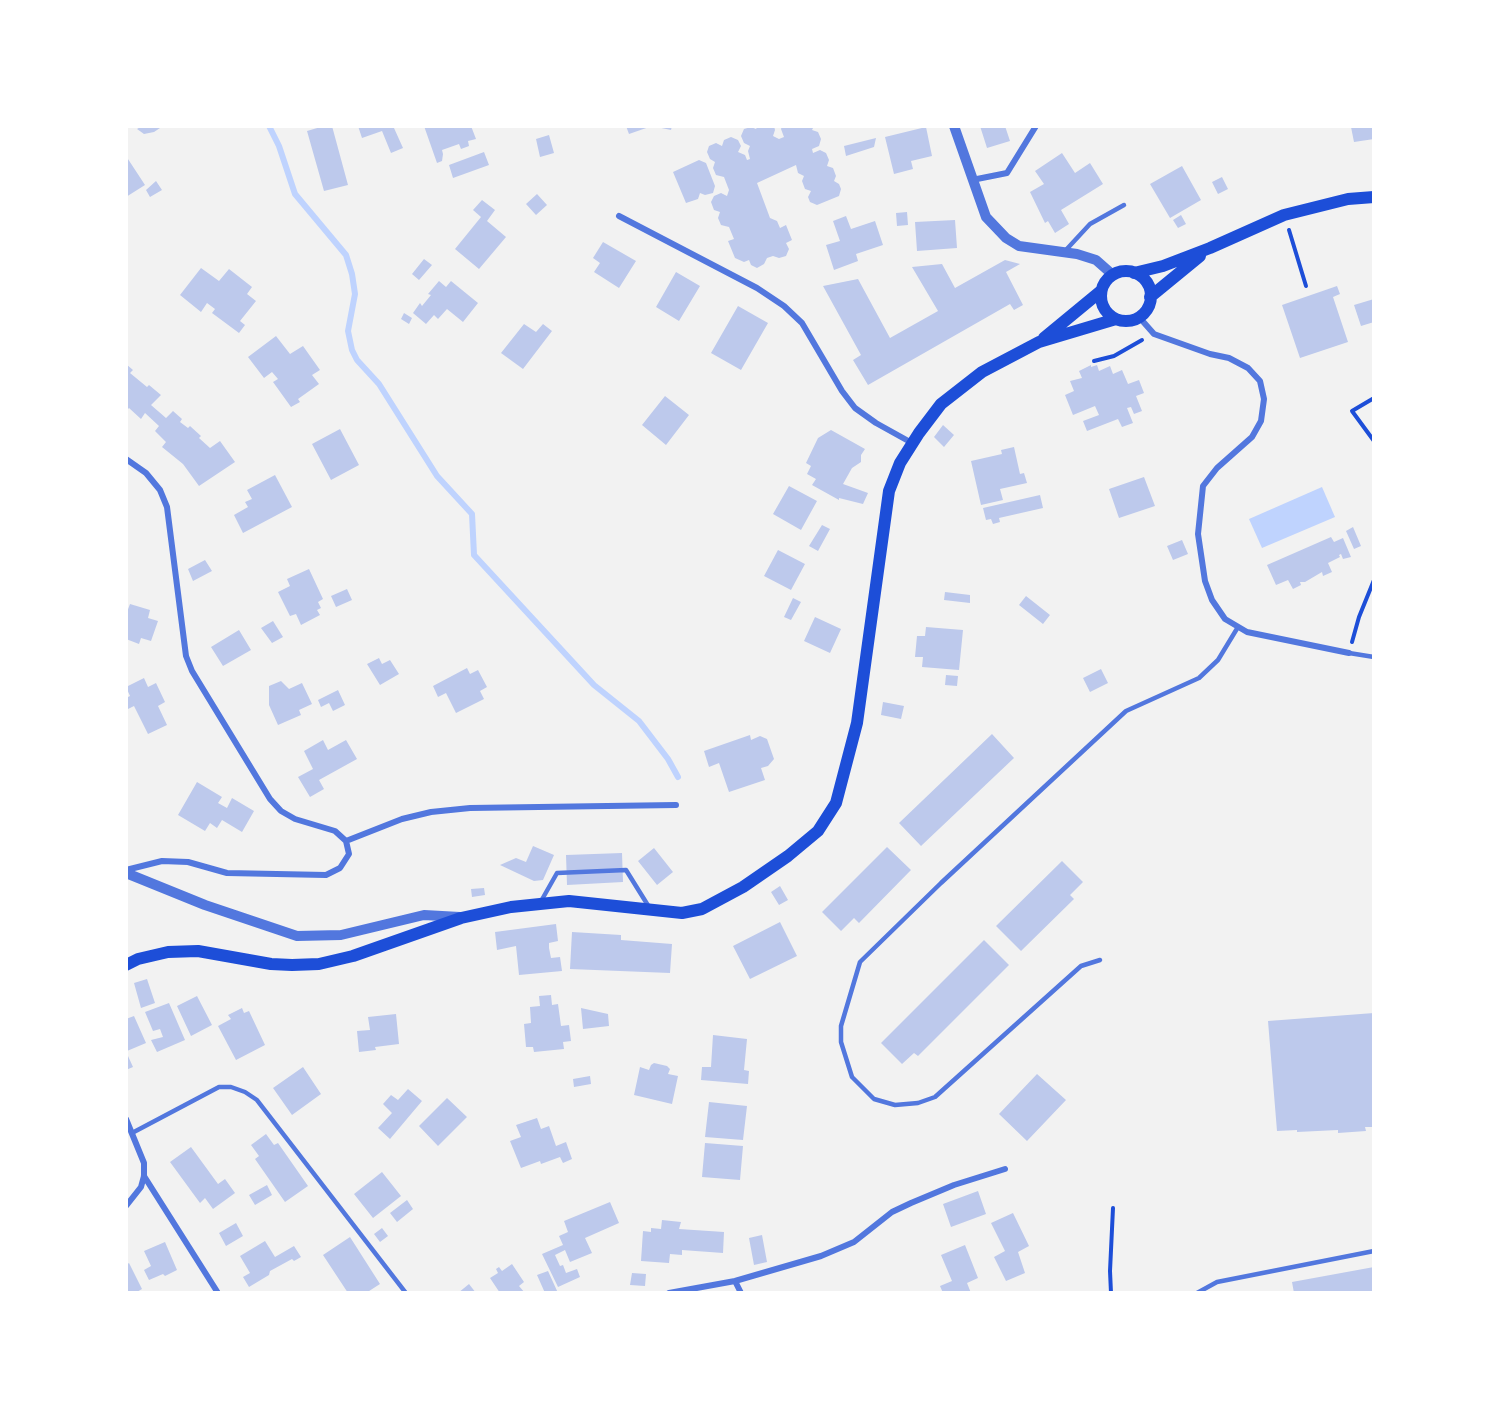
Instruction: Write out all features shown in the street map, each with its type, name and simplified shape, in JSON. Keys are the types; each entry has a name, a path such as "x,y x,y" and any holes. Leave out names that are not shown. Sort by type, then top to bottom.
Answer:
{"main road":[{"path":"1116,319 1104,308 1101,291 1103,285 1119,272 1134,273 1163,266 1284,215 1348,199 1374,197"},
{"path":"126,964 168,952 198,951 271,964 319,964 353,956 461,918 511,907 569,901 682,913 702,909 743,887 789,856 818,831 836,803 857,723 889,491 900,463 912,443 941,404 982,372 1039,342 1116,319 1132,320 1139,317 1145,312 1150,297 1210,248"},
{"path":"1134,273 1146,282 1150,297"},
{"path":"1039,342 1101,291"}],"street":[{"path":"954,126 986,217 1006,238 1019,246 1064,252 1096,260 1113,275"},
{"path":"972,180 1008,173 1036,126"},
{"path":"619,216 757,288 784,306 802,323 842,391 855,408 912,443"},
{"path":"1139,317 1154,334 1210,354 1229,358 1248,368 1260,381 1264,399 1261,421 1252,437 1217,468 1203,486 1198,534 1205,581 1212,600 1225,619 1247,632 1349,653"},
{"path":"126,459 146,472 160,490 167,507 186,656 192,672 270,800 281,811 295,819 335,831 346,841 349,854 340,868 326,875 227,873 188,862 162,861 126,872"},
{"path":"346,841 402,819 431,812 513,806 676,805"},
{"path":"126,872 205,905 297,936 341,935 424,915 461,918"},
{"path":"126,1119 144,1163 141,1187 126,1206"},
{"path":"669,1293 735,1281 838,1249 854,1242 892,1212 954,1185 1005,1169"},
{"path":"144,1176 218,1293"},
{"path":"735,1281 741,1293"}],"lane":[{"path":"1064,252 1090,224 1124,205"},
{"path":"1100,960 1081,966 936,1097 918,1104 895,1105 874,1099 852,1077 841,1042 841,1026 861,962 941,883 1126,711 1199,678 1218,660 1238,627"},
{"path":"1349,653 1374,657"},
{"path":"539,904 557,873 626,870 650,909"},
{"path":"132,1133 219,1087 231,1087 245,1092 257,1100 406,1293"},
{"path":"1197,1293 1217,1282 1374,1251"}],"path":[{"path":"1284,215 1306,286"},
{"path":"1094,362 1114,356 1154,334"},
{"path":"1374,398 1352,411 1374,441"},
{"path":"1349,653 1359,617 1374,580"},
{"path":"1111,1293 1113,1208"}],"water":[{"path":"1322,487 1335,517 1262,548 1249,519"}],"building":[{"path":"142,126 163,126 154,132 144,134 137,129"},
{"path":"332,126 348,185 324,191 307,131"},
{"path":"358,126 399,126 394,128 403,148 391,153 382,131 362,138"},
{"path":"424,126 471,126 476,139 468,141 469,146 461,149 459,144 442,150 442,161 437,163"},
{"path":"626,126 652,126 629,134"},
{"path":"652,126 672,126 671,130"},
{"path":"758,126 774,126 773,136 779,139 784,137 782,126 814,126 812,130 818,132 821,139 819,146 812,149 813,153 820,150 826,153 829,160 827,166 833,168 836,176 834,181 841,189 839,196 817,205 810,202 808,197 811,191 805,189 802,181 804,176 798,173 796,165 757,183 770,218 777,221 780,228 786,225 792,240 786,243 789,249 786,256 767,258 764,264 757,268 751,265 749,260 744,262 735,258 728,241 734,239 729,227 721,225 718,218 720,212 714,210 711,202 714,196 721,193 727,196 729,190 724,177 716,175 713,168 715,162 710,159 707,152 709,146 716,143 722,146 724,140 731,137 738,140 741,146 738,152 745,155 747,160 750,159 748,151 750,146 744,143 741,136 744,129 751,127 756,129"},
{"path":"980,126 1005,126 1010,141 987,148"},
{"path":"1374,126 1374,139 1354,142 1351,127"},
{"path":"926,127 932,156 911,161 913,169 894,174 885,137"},
{"path":"549,135 554,153 540,157 536,139"},
{"path":"876,138 874,147 846,156 844,146"},
{"path":"484,152 489,165 453,178 449,165"},
{"path":"1062,153 1075,173 1090,163 1103,184 1061,210 1069,224 1055,233 1048,221 1045,223 1030,192 1044,184 1035,171"},
{"path":"126,156 145,185 126,197"},
{"path":"699,160 706,163 715,186 713,193 705,195 700,193 698,199 686,203 673,172"},
{"path":"1182,166 1201,200 1170,218 1150,184"},
{"path":"1222,177 1228,189 1218,194 1212,182"},
{"path":"156,181 162,190 150,197 146,190"},
{"path":"537,194 547,205 536,215 526,204"},
{"path":"482,200 495,210 487,221 506,237 479,269 455,249 481,217 473,210"},
{"path":"907,212 908,225 897,226 896,213"},
{"path":"1181,215 1186,224 1178,228 1173,220"},
{"path":"846,216 851,229 875,221 883,245 856,254 858,261 834,270 826,245 840,241 833,221"},
{"path":"955,220 957,248 917,251 915,222"},
{"path":"603,242 636,261 619,288 594,272 600,263 593,258"},
{"path":"424,259 432,265 419,280 412,274"},
{"path":"1005,260 1020,264 1006,272 1023,305 1014,310 1010,304 868,385 853,360 861,355 823,286 858,279 890,338 938,311 912,267 942,264 955,288"},
{"path":"201,268 219,281 229,269 252,287 247,294 256,301 240,321 245,325 239,333 212,313 215,309 207,303 201,312 180,295"},
{"path":"676,272 700,286 679,321 656,307"},
{"path":"439,281 446,287 451,281 478,303 463,322 447,309 438,319 434,315 426,324 413,313 420,303 422,306 431,295 428,294"},
{"path":"1337,286 1340,294 1333,297 1348,342 1300,358 1282,305"},
{"path":"1374,299 1374,322 1361,326 1354,305"},
{"path":"738,306 768,323 741,370 711,353"},
{"path":"404,313 412,318 409,324 401,319"},
{"path":"524,324 536,332 543,324 552,331 523,369 501,353"},
{"path":"276,336 290,354 303,346 320,370 312,375 319,384 298,399 300,402 291,407 273,382 278,379 272,372 264,378 248,357"},
{"path":"126,364 133,370 130,373 161,395 151,405 166,418 173,411 182,419 180,422 188,428 190,426 210,448 220,441 235,462 199,486 183,464 162,447 166,442 155,431 159,426 145,413 141,419 129,408 126,411"},
{"path":"1091,365 1091,367 1097,365 1099,371 1110,366 1113,374 1122,370 1128,384 1139,380 1144,393 1136,396 1142,411 1134,414 1131,407 1127,408 1133,423 1122,427 1118,419 1087,431 1083,421 1099,415 1095,406 1073,415 1065,395 1074,391 1070,381 1082,378 1079,371"},
{"path":"665,396 689,415 666,445 642,425"},
{"path":"943,425 954,435 944,447 934,437"},
{"path":"340,429 359,465 331,480 312,444"},
{"path":"831,430 865,449 861,455 861,462 852,468 843,484 868,493 863,504 839,498 839,500 812,485 816,479 807,474 811,466 806,463 818,438"},
{"path":"1014,447 1020,474 1024,473 1027,483 1000,489 1003,500 981,505 971,461 1002,454 1001,450"},
{"path":"275,475 292,507 243,533 234,515 248,507 245,502 252,499 247,490"},
{"path":"1144,477 1155,506 1119,518 1109,489"},
{"path":"789,486 817,501 801,530 773,514"},
{"path":"1040,495 1043,508 999,518 1000,522 993,524 991,519 986,520 983,508"},
{"path":"822,525 830,529 818,551 809,546"},
{"path":"1353,527 1361,546 1354,549 1346,531"},
{"path":"1331,537 1334,542 1343,538 1351,557 1343,559 1341,554 1339,555 1340,557 1328,563 1332,572 1323,576 1322,572 1305,582 1300,582 1301,585 1293,589 1288,580 1276,585 1267,565"},
{"path":"1182,540 1188,554 1173,560 1167,546"},
{"path":"778,550 805,564 791,590 764,576"},
{"path":"205,560 212,571 193,581 188,569"},
{"path":"309,569 323,599 318,602 321,608 317,610 320,615 301,625 296,614 290,616 278,592 290,586 287,579"},
{"path":"347,589 352,600 336,607 331,596"},
{"path":"945,592 970,595 970,603 944,600"},
{"path":"1026,596 1050,615 1043,624 1019,605"},
{"path":"793,598 801,602 791,620 784,617"},
{"path":"130,604 150,610 148,618 158,621 151,641 141,638 139,644 126,639 126,611"},
{"path":"815,617 841,629 830,653 804,641"},
{"path":"273,621 283,637 272,643 261,628"},
{"path":"926,627 963,630 959,670 922,667 923,657 915,657 917,636 925,636"},
{"path":"239,630 251,650 223,666 211,647"},
{"path":"379,658 382,664 390,660 399,674 380,685 367,664"},
{"path":"467,668 470,674 478,670 487,687 480,691 484,699 456,713 446,693 438,697 433,686"},
{"path":"1101,669 1108,683 1090,692 1083,678"},
{"path":"946,675 958,676 957,686 945,685"},
{"path":"144,678 148,687 156,683 165,702 158,706 167,725 148,734 134,706 128,709 126,705 126,698 130,696 126,687"},
{"path":"281,681 289,689 302,683 312,704 299,710 301,715 278,725 269,705 269,686"},
{"path":"338,690 345,705 333,711 329,703 321,707 318,700"},
{"path":"883,702 904,706 901,719 881,715"},
{"path":"992,734 1014,758 921,846 899,823"},
{"path":"750,735 751,740 760,736 767,739 774,759 768,766 761,768 765,780 729,792 719,763 709,767 704,751"},
{"path":"323,740 328,750 346,740 357,759 319,780 324,789 310,797 298,777 313,769 304,751"},
{"path":"197,782 222,797 218,803 227,808 232,798 254,811 242,832 222,820 217,828 210,823 205,831 178,815"},
{"path":"533,846 554,855 543,880 534,881 500,865 516,858 526,862"},
{"path":"887,847 911,870 859,923 854,918 841,931 822,912"},
{"path":"654,848 673,872 657,885 638,861"},
{"path":"622,853 623,882 567,885 566,855"},
{"path":"1062,861 1083,882 1070,895 1074,899 1021,951 996,926"},
{"path":"780,886 788,900 779,905 771,892"},
{"path":"484,888 485,895 472,897 471,889"},
{"path":"780,922 797,956 750,979 733,946"},
{"path":"556,924 558,941 549,943 549,948 551,958 560,957 562,971 519,975 516,946 497,950 495,932"},
{"path":"572,932 621,935 621,940 672,944 670,973 570,969"},
{"path":"984,940 1009,965 918,1056 914,1053 902,1064 881,1043"},
{"path":"147,979 155,1003 141,1008 134,983"},
{"path":"551,995 552,1005 558,1004 561,1026 569,1025 571,1041 563,1042 564,1049 534,1052 533,1047 526,1047 524,1024 531,1023 530,1007 540,1006 539,996"},
{"path":"197,996 212,1025 191,1036 177,1006"},
{"path":"169,1003 185,1040 157,1052 151,1040 163,1037 160,1029 153,1031 145,1012"},
{"path":"242,1008 244,1013 249,1011 265,1045 236,1060 218,1026 231,1019 228,1015"},
{"path":"581,1008 608,1014 609,1026 583,1029"},
{"path":"1374,1013 1374,1127 1365,1127 1366,1131 1338,1133 1338,1130 1277,1131 1268,1021"},
{"path":"396,1014 399,1044 359,1052 357,1031 370,1030 368,1017"},
{"path":"134,1016 146,1043 127,1051 126,1019"},
{"path":"713,1035 747,1039 744,1070 749,1071 748,1084 701,1080 702,1067 711,1067"},
{"path":"128,1056 133,1067 126,1070 126,1057"},
{"path":"654,1063 667,1066 670,1069 668,1074 678,1076 672,1104 634,1095 640,1067 649,1070"},
{"path":"303,1067 321,1094 292,1115 273,1088"},
{"path":"1037,1074 1066,1100 1027,1141 999,1114"},
{"path":"590,1076 591,1084 574,1087 573,1079"},
{"path":"408,1089 422,1101 390,1139 378,1128 392,1113 383,1104 391,1095 398,1100"},
{"path":"447,1098 467,1117 438,1146 419,1126"},
{"path":"709,1102 747,1106 743,1140 705,1137"},
{"path":"537,1118 541,1129 549,1126 556,1146 566,1142 572,1159 563,1163 560,1157 521,1168 510,1141 521,1137 516,1125"},
{"path":"266,1134 274,1145 278,1143 308,1186 285,1202 255,1159 259,1156 251,1145"},
{"path":"705,1143 743,1146 740,1180 702,1177"},
{"path":"191,1147 218,1184 225,1179 235,1193 213,1209 205,1198 200,1203 170,1162"},
{"path":"382,1172 401,1196 373,1218 354,1194"},
{"path":"267,1185 272,1195 255,1205 249,1195"},
{"path":"978,1191 986,1214 951,1227 943,1204"},
{"path":"407,1200 413,1209 397,1222 390,1213"},
{"path":"610,1202 619,1223 585,1238 592,1253 570,1262 565,1250 555,1255 566,1273 577,1269 580,1277 558,1287 542,1254 563,1245 559,1236 568,1232 564,1221"},
{"path":"1013,1213 1029,1246 1018,1252 1025,1273 1006,1281 994,1257 1005,1251 991,1223"},
{"path":"662,1220 681,1222 679,1229 724,1232 723,1253 682,1250 682,1255 670,1254 669,1263 641,1261 643,1231 651,1232 651,1228 661,1229"},
{"path":"236,1223 243,1236 226,1246 219,1233"},
{"path":"382,1228 388,1236 380,1242 374,1234"},
{"path":"762,1235 767,1262 754,1265 749,1238"},
{"path":"350,1237 380,1284 366,1293 348,1293 323,1255"},
{"path":"265,1241 275,1257 294,1246 301,1257 294,1261 292,1259 270,1271 269,1275 249,1287 243,1277 250,1273 240,1256"},
{"path":"165,1242 177,1270 149,1280 144,1270 151,1266 144,1251"},
{"path":"965,1245 978,1278 967,1283 971,1293 943,1293 940,1286 952,1281 941,1255"},
{"path":"129,1263 142,1289 135,1293 126,1293 126,1265"},
{"path":"512,1264 524,1282 519,1286 525,1293 500,1293 490,1278 498,1273 496,1269 499,1267 502,1271"},
{"path":"1374,1267 1374,1293 1294,1293 1292,1282"},
{"path":"548,1271 558,1293 545,1293 537,1275"},
{"path":"632,1273 646,1274 645,1286 630,1285"},
{"path":"469,1284 476,1293 458,1293"}],"waterway":[{"path":"269,126 279,146 295,194 346,255 355,294 348,331 352,350 357,360 379,384 437,476 472,514 474,555 594,685 639,721 668,759 678,777"}]}
